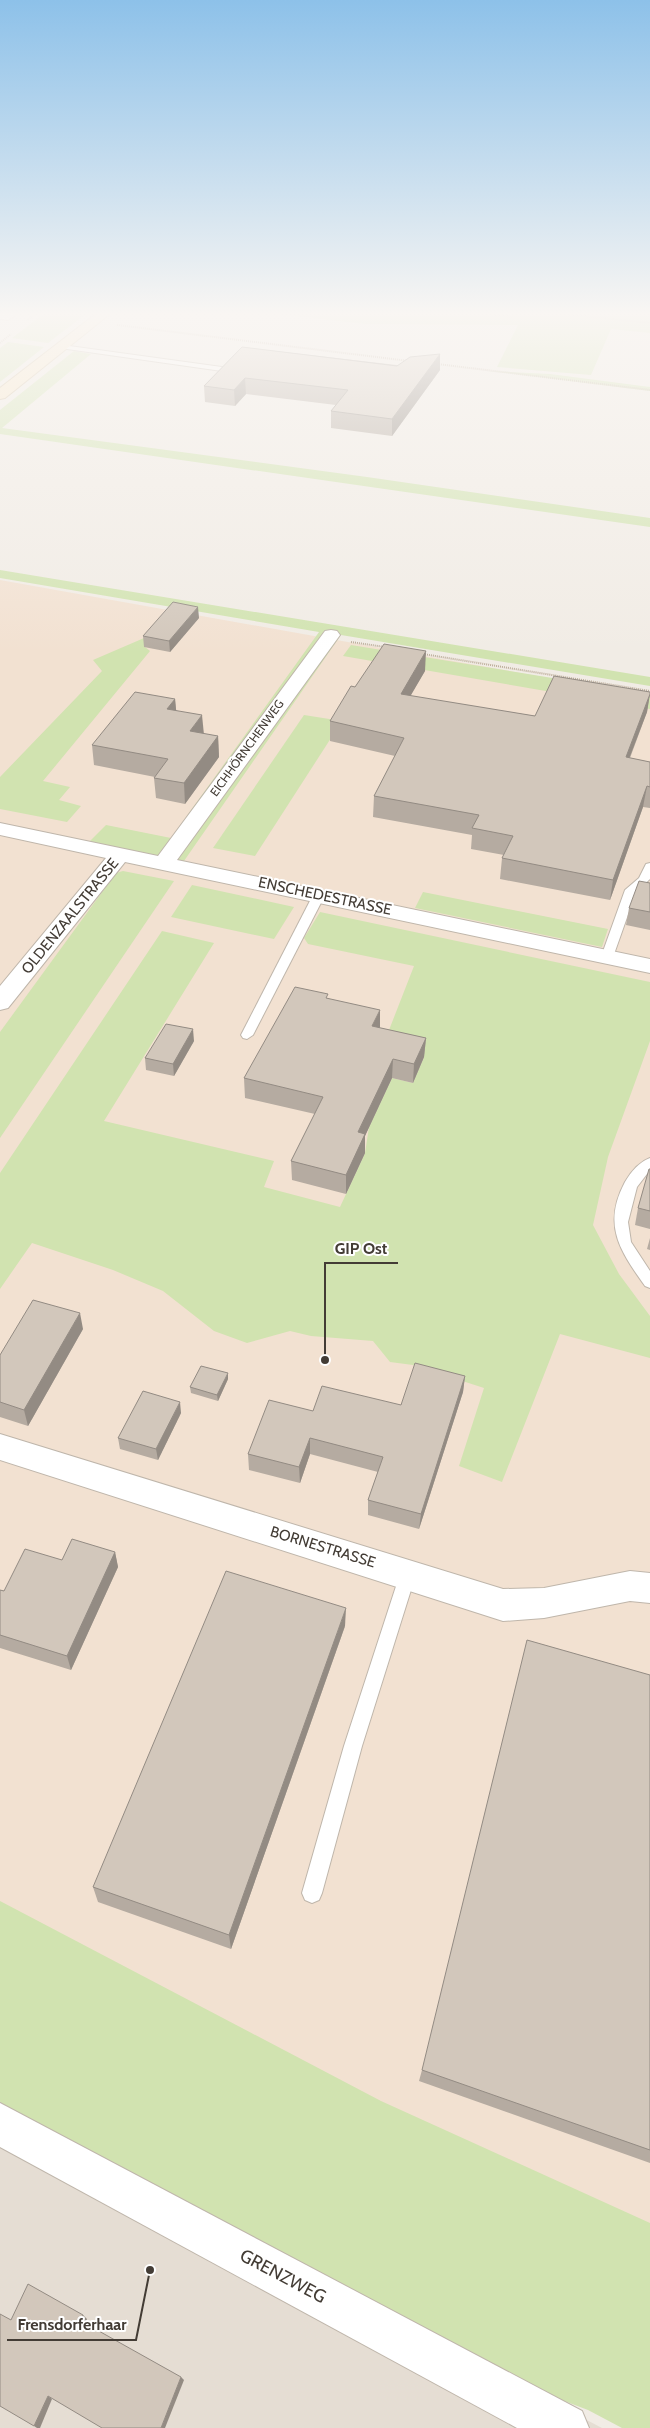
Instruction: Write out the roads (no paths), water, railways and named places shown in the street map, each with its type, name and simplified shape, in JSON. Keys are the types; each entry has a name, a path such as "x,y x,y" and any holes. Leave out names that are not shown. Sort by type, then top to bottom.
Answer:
{"street":[{"name":"EICHHÖRNCHENWEG","path":"164,862 330,636"},
{"name":"ENSCHEDESTRASSE","path":"0,829 164,862 650,966"},
{"name":"OLDENZAALSTRASSE","path":"0,1002 121,853"},
{"name":"BORNESTRASSE","path":"0,1447 503,1605 544,1603 630,1586 650,1588"},
{"name":"GRENZWEG","path":"0,2124 565,2428"}],"lane":[{"path":"607,957 632,890 644,880 650,866"},
{"path":"247,1035 319,895"},
{"path":"650,1163 632,1179 621,1211 619,1229 630,1255 650,1282"},
{"path":"312,1893 353,1746 408,1574"}],"place":[{"name":"GIP Ost","path":"325,1360"},
{"name":"Frensdorferhaar","path":"150,2270"}]}
